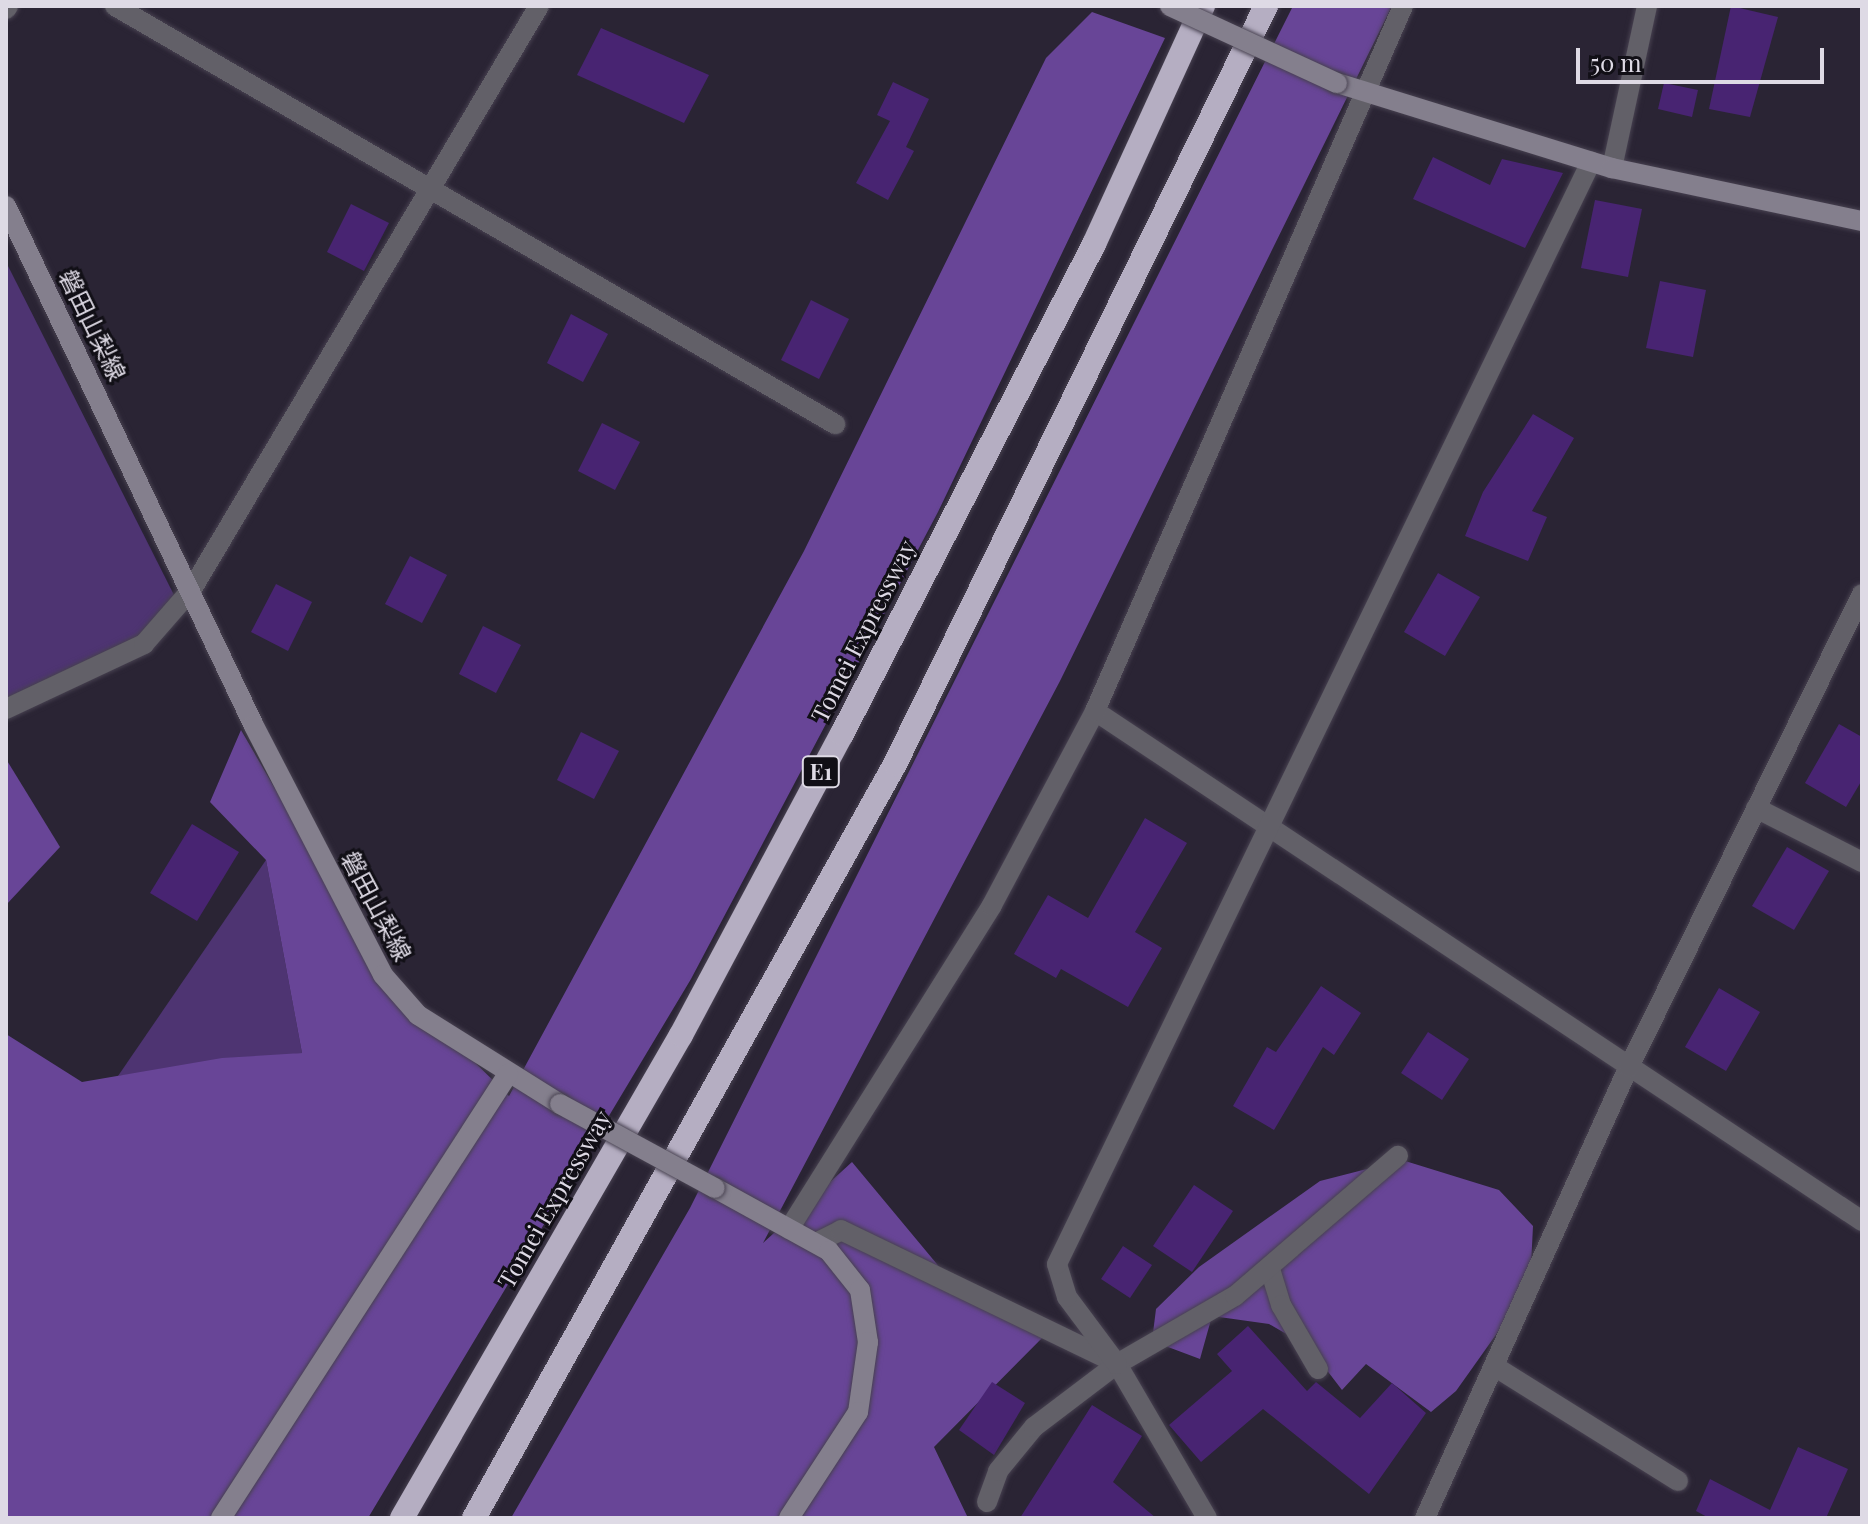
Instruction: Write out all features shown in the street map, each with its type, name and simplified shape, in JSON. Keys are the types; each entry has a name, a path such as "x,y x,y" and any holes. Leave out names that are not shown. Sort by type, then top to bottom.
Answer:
{"highway":[{"name":"Tomei Expressway","path":"402,1518 681,1035 834,748 1094,244 1203,6"},
{"name":"E1","path":"474,1518 895,764 1266,6"}],"main road":[{"path":"1170,6 1367,97 1612,168 1861,219"},
{"name":"磐田山梨線","path":"6,206 192,589 254,726 383,975 418,1015 508,1074 816,1243 860,1290 868,1342 858,1412 789,1518"},
{"path":"221,1518 508,1074"}],"street":[{"path":"115,6 835,424"},
{"path":"6,709 144,644 192,589 539,6"},
{"path":"789,1229 992,905 1095,711 1367,97 1403,6"},
{"path":"1612,168 1647,6"},
{"path":"1207,1518 1117,1364 1067,1297 1057,1264 1591,162"},
{"path":"1425,1518 1629,1067 1862,594"},
{"path":"1095,711 1862,1221"},
{"path":"1756,808 1862,862"},
{"path":"987,1502 998,1471 1034,1427 1117,1364 1270,1269 1398,1156"},
{"path":"816,1243 841,1230 1117,1364"},
{"path":"1270,1269 1281,1305 1318,1369"},
{"path":"1494,1366 1678,1481"}],"shaded area":[{"path":"1293,6 1392,6 1060,681 763,1243 852,1162 951,1281 1050,1330 934,1447 968,1518 511,1518 690,1208"},
{"path":"1092,12 1165,38 938,512 691,979 368,1518 6,1518 6,1034 82,1082 222,1058 302,1053 266,860 210,802 241,730 379,968 509,1096 804,551 1046,58"},
{"path":"6,262 174,595 137,648 6,698"},
{"path":"6,759 60,847 6,905"},
{"path":"266,860 302,1053 118,1076"},
{"path":"1402,1160 1499,1190 1533,1226 1530,1287 1456,1391 1431,1412 1366,1364 1342,1390 1309,1347 1269,1324 1212,1316 1200,1359 1152,1341 1156,1309 1199,1267 1320,1181"}],"building":[{"path":"1731,6 1778,17 1750,117 1709,109"},
{"path":"601,28 709,75 684,123 577,75"},
{"path":"893,82 929,99 906,147 914,151 888,200 856,183 890,121 877,115"},
{"path":"1664,83 1698,90 1692,117 1658,109"},
{"path":"1433,157 1490,185 1502,159 1563,173 1525,248 1413,199"},
{"path":"1595,200 1642,209 1628,277 1581,268"},
{"path":"351,204 389,223 364,271 327,252"},
{"path":"1660,281 1706,290 1693,357 1646,348"},
{"path":"811,300 849,319 819,379 781,360"},
{"path":"571,314 608,334 583,382 547,363"},
{"path":"1533,414 1574,438 1532,511 1547,517 1528,561 1465,536 1483,492"},
{"path":"602,423 640,442 615,490 578,471"},
{"path":"410,556 447,575 422,623 385,604"},
{"path":"1438,573 1480,597 1445,656 1404,632"},
{"path":"276,584 312,602 288,651 251,632"},
{"path":"483,626 521,645 496,693 459,674"},
{"path":"1839,724 1862,737 1862,780 1846,807 1805,783"},
{"path":"581,732 619,751 594,799 557,780"},
{"path":"1145,818 1187,843 1135,932 1162,948 1128,1007 1061,969 1056,978 1014,954 1048,895 1088,918"},
{"path":"192,824 239,852 197,921 150,893"},
{"path":"1787,847 1829,871 1794,930 1752,906"},
{"path":"1321,986 1361,1013 1334,1055 1323,1047 1274,1130 1233,1106 1267,1047 1276,1052"},
{"path":"1719,988 1760,1012 1726,1071 1685,1047"},
{"path":"1428,1032 1469,1059 1442,1100 1401,1073"},
{"path":"1194,1185 1233,1211 1192,1272 1153,1246"},
{"path":"1123,1246 1152,1265 1130,1298 1101,1279"},
{"path":"1248,1326 1307,1391 1316,1382 1360,1418 1392,1383 1426,1413 1369,1494 1263,1409 1201,1462 1169,1425 1232,1371 1217,1354"},
{"path":"992,1382 1025,1403 994,1455 959,1430"},
{"path":"1092,1405 1142,1436 1113,1482 1156,1518 1020,1518"},
{"path":"1798,1447 1848,1469 1826,1518 1709,1518 1696,1511 1710,1479 1770,1510"}]}
